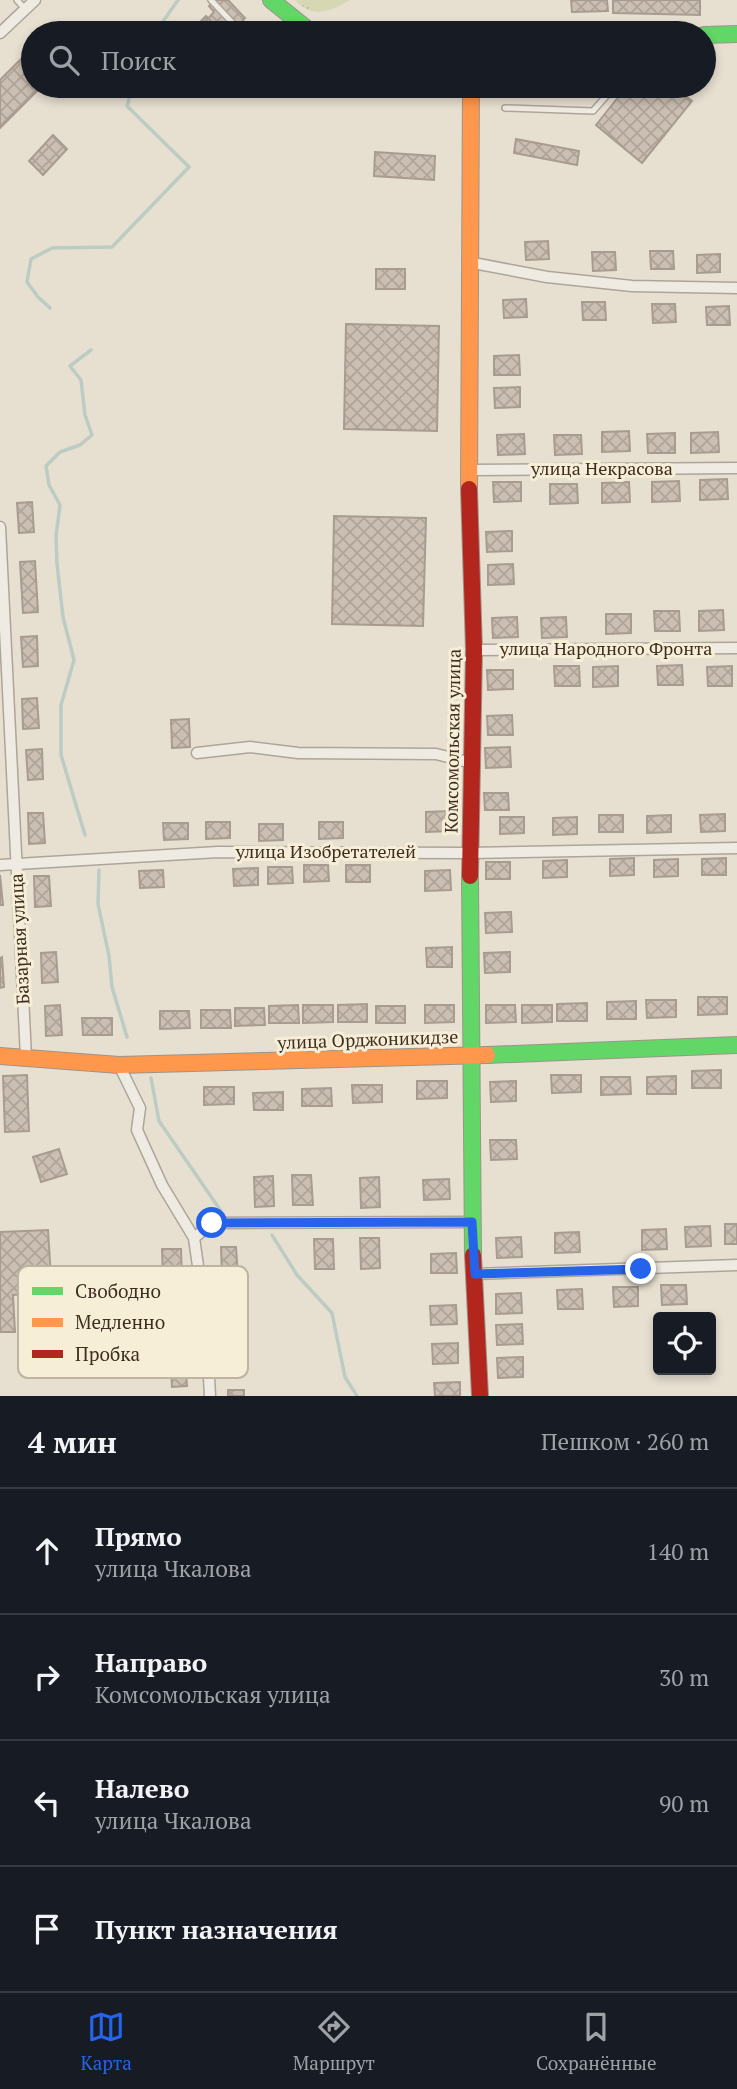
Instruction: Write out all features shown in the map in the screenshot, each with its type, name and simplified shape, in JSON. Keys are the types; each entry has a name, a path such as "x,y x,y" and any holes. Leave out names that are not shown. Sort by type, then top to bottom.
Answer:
{"street":[{"path":"0,33 34,0"},
{"path":"271,0 297,21"},
{"path":"716,35 737,34"},
{"name":"Комсомольская улица","path":"471,98 467,470 474,649 470,852 472,1222 480,1396"},
{"path":"468,262 547,277 632,286 737,288"},
{"name":"улица Некрасова","path":"467,470 737,468"},
{"name":"Базарная улица","path":"0,527 26,1057"},
{"name":"улица Народного Фронта","path":"474,649 737,648"},
{"path":"197,753 250,747 298,753 436,754 472,763"},
{"name":"улица Изобретателей","path":"0,865 218,852 737,848"},
{"name":"улица Орджоникидзе","path":"0,1056 119,1065 472,1056 737,1045"},
{"path":"119,1065 140,1108 136,1130 162,1185 194,1238 198,1266"},
{"path":"194,1238 212,1223 472,1222"},
{"path":"475,1274 737,1265"},
{"path":"209,1378 210,1396"}],"lane":[{"path":"17,0 25,9"},
{"path":"211,0 231,21"},
{"path":"505,108 593,111 604,98"}],"green space":[{"path":"295,0 350,0 335,8 315,12"}],"building":[{"path":"215,0 228,0 245,18 242,21 206,21 214,12 209,6"},
{"path":"571,0 607,0 608,11 572,12"},
{"path":"613,0 700,0 700,15 613,13"},
{"path":"21,59 21,98 30,98 0,128 0,80"},
{"path":"617,98 688,98 692,101 642,163 596,125"},
{"path":"53,135 67,149 43,175 29,161"},
{"path":"516,139 579,151 577,165 514,153"},
{"path":"375,152 435,156 434,180 374,176"},
{"path":"548,241 549,259 526,260 525,242"},
{"path":"650,251 673,251 674,269 651,269"},
{"path":"592,252 615,252 616,270 593,271"},
{"path":"720,254 720,272 697,273 697,255"},
{"path":"376,269 405,269 405,289 376,289"},
{"path":"526,299 527,317 504,318 503,300"},
{"path":"582,302 605,302 606,320 583,320"},
{"path":"652,304 675,304 676,322 653,323"},
{"path":"729,306 730,325 707,325 706,307"},
{"path":"346,324 439,326 437,431 344,429"},
{"path":"519,355 520,375 494,375 494,356"},
{"path":"520,387 520,407 495,408 494,388"},
{"path":"629,431 630,451 602,452 602,432"},
{"path":"718,432 719,452 691,453 691,433"},
{"path":"675,433 675,453 648,453 647,434"},
{"path":"524,434 525,454 498,455 497,435"},
{"path":"554,435 581,435 582,454 555,455"},
{"path":"727,479 728,499 700,500 700,480"},
{"path":"679,481 680,501 652,502 652,482"},
{"path":"493,482 521,482 521,501 494,502"},
{"path":"629,482 630,502 602,503 602,483"},
{"path":"550,484 577,484 578,503 550,504"},
{"path":"32,502 34,532 19,533 17,503"},
{"path":"334,516 426,518 423,626 332,624"},
{"path":"512,531 512,551 487,552 486,532"},
{"path":"35,561 38,612 23,613 20,562"},
{"path":"513,564 514,584 488,585 488,565"},
{"path":"723,610 724,630 699,631 699,611"},
{"path":"654,611 679,611 680,631 655,631"},
{"path":"606,614 631,614 631,633 606,634"},
{"path":"517,617 518,637 493,638 492,618"},
{"path":"566,617 567,637 542,638 541,618"},
{"path":"37,636 38,666 23,667 21,637"},
{"path":"682,665 683,685 658,685 657,666"},
{"path":"554,666 579,666 580,686 555,686"},
{"path":"618,666 618,686 593,687 593,667"},
{"path":"732,666 732,686 708,686 707,667"},
{"path":"487,670 513,670 513,689 488,690"},
{"path":"37,698 39,728 23,729 22,699"},
{"path":"512,715 513,735 488,735 487,716"},
{"path":"189,719 190,747 172,748 171,720"},
{"path":"510,747 511,767 486,768 485,748"},
{"path":"42,749 43,779 28,780 26,750"},
{"path":"484,793 508,793 509,810 485,810"},
{"path":"451,811 452,831 426,832 426,812"},
{"path":"28,813 43,813 45,843 29,844"},
{"path":"725,814 725,831 701,832 700,815"},
{"path":"599,815 623,815 623,832 599,832"},
{"path":"671,815 671,832 647,833 647,816"},
{"path":"500,817 524,817 524,833 500,834"},
{"path":"577,817 577,834 553,835 553,818"},
{"path":"206,822 230,822 230,838 206,839"},
{"path":"319,822 343,822 343,838 319,839"},
{"path":"163,823 188,823 188,839 164,840"},
{"path":"259,824 283,824 283,840 259,841"},
{"path":"634,858 634,875 610,876 610,859"},
{"path":"726,858 726,875 702,875 702,859"},
{"path":"678,859 678,876 654,877 654,860"},
{"path":"567,860 567,877 543,878 543,861"},
{"path":"486,862 510,862 510,879 486,879"},
{"path":"304,865 328,865 329,881 304,882"},
{"path":"346,865 370,865 370,882 346,882"},
{"path":"268,867 292,867 293,883 268,884"},
{"path":"258,868 258,885 234,886 233,869"},
{"path":"163,870 164,887 140,888 139,871"},
{"path":"450,870 451,890 425,891 425,871"},
{"path":"0,875 3,905 0,905"},
{"path":"34,876 49,876 51,906 35,907"},
{"path":"511,912 512,932 486,933 485,913"},
{"path":"452,947 452,967 427,967 426,948"},
{"path":"56,952 58,982 42,983 41,953"},
{"path":"510,952 510,972 485,973 484,953"},
{"path":"2,957 4,987 0,988 0,958"},
{"path":"698,997 727,997 727,1014 698,1015"},
{"path":"646,1000 676,1000 676,1017 647,1018"},
{"path":"636,1001 636,1019 607,1019 607,1002"},
{"path":"587,1003 587,1021 557,1021 557,1004"},
{"path":"367,1004 367,1022 338,1022 338,1005"},
{"path":"60,1005 62,1035 46,1036 45,1006"},
{"path":"298,1005 299,1023 269,1023 269,1006"},
{"path":"303,1005 333,1005 333,1022 303,1023"},
{"path":"425,1005 454,1005 454,1022 425,1023"},
{"path":"486,1005 515,1005 516,1022 486,1023"},
{"path":"522,1005 552,1005 552,1022 522,1023"},
{"path":"376,1006 405,1006 405,1023 376,1023"},
{"path":"235,1008 264,1008 265,1025 235,1026"},
{"path":"201,1010 230,1010 231,1028 201,1028"},
{"path":"160,1011 189,1011 190,1028 160,1029"},
{"path":"82,1018 112,1018 112,1035 83,1035"},
{"path":"721,1070 721,1088 692,1088 692,1071"},
{"path":"27,1075 29,1131 5,1132 3,1076"},
{"path":"551,1075 581,1075 581,1092 552,1093"},
{"path":"676,1076 676,1094 647,1094 647,1077"},
{"path":"601,1077 630,1077 631,1094 601,1095"},
{"path":"417,1081 447,1081 447,1098 417,1099"},
{"path":"516,1081 516,1101 491,1102 490,1082"},
{"path":"352,1085 382,1085 382,1102 353,1103"},
{"path":"204,1087 234,1087 234,1104 204,1105"},
{"path":"331,1088 332,1106 302,1106 302,1089"},
{"path":"283,1092 283,1110 254,1110 253,1093"},
{"path":"490,1140 516,1140 517,1159 491,1160"},
{"path":"59,1149 67,1174 41,1182 33,1157"},
{"path":"292,1175 311,1175 313,1205 293,1205"},
{"path":"273,1176 274,1206 255,1207 254,1177"},
{"path":"379,1177 380,1207 361,1208 360,1178"},
{"path":"449,1179 450,1199 424,1200 423,1180"},
{"path":"725,1224 737,1224 737,1244 725,1244"},
{"path":"710,1226 711,1246 686,1247 685,1227"},
{"path":"666,1229 667,1249 642,1250 642,1230"},
{"path":"48,1230 50,1266 18,1266 18,1295 13,1295 15,1332 0,1332 0,1232"},
{"path":"579,1232 580,1252 555,1253 555,1233"},
{"path":"521,1237 522,1257 497,1258 496,1238"},
{"path":"360,1238 379,1238 380,1268 361,1269"},
{"path":"314,1239 333,1239 334,1269 315,1269"},
{"path":"221,1247 236,1247 237,1266 222,1266"},
{"path":"162,1249 181,1249 182,1266 163,1266"},
{"path":"456,1253 457,1273 431,1273 431,1254"},
{"path":"661,1285 686,1285 687,1304 662,1305"},
{"path":"613,1287 638,1287 638,1306 614,1307"},
{"path":"582,1289 583,1309 558,1309 557,1290"},
{"path":"521,1293 522,1313 496,1314 496,1294"},
{"path":"456,1305 457,1324 431,1325 430,1306"},
{"path":"522,1324 523,1344 497,1345 496,1325"},
{"path":"458,1343 458,1363 433,1364 432,1344"},
{"path":"523,1357 523,1377 498,1378 497,1358"},
{"path":"171,1378 186,1378 187,1386 172,1387"},
{"path":"460,1382 460,1396 435,1396 434,1383"},
{"path":"228,1390 244,1390 244,1396 228,1396"}],"waterway":[{"path":"163,21 178,0"},
{"path":"50,308 27,282 31,259 52,248 112,247 189,167 127,106 129,98"},
{"path":"85,835 61,755 61,705 74,660 63,617 57,564 56,536 60,505 49,485 46,466 60,452 80,445 92,435 85,415 81,380 70,366 91,350"},
{"path":"99,870 98,904 109,956 112,987 127,1037"},
{"path":"151,1078 159,1121 223,1214"},
{"path":"272,1235 297,1275 332,1313 345,1377 357,1396"}],"traffic: fast":[{"path":"271,0 297,21"},
{"path":"716,35 737,34"},
{"path":"470,876 473,1255"},
{"path":"487,1055 737,1045"}],"traffic: slow":[{"path":"469,489 471,98"},
{"path":"0,1056 119,1065 487,1055"}],"traffic: jam":[{"path":"469,489 474,650 470,876"},
{"path":"473,1255 480,1396"}],"route":[{"path":"212,1223 472,1222 475,1274 641,1269"}]}
